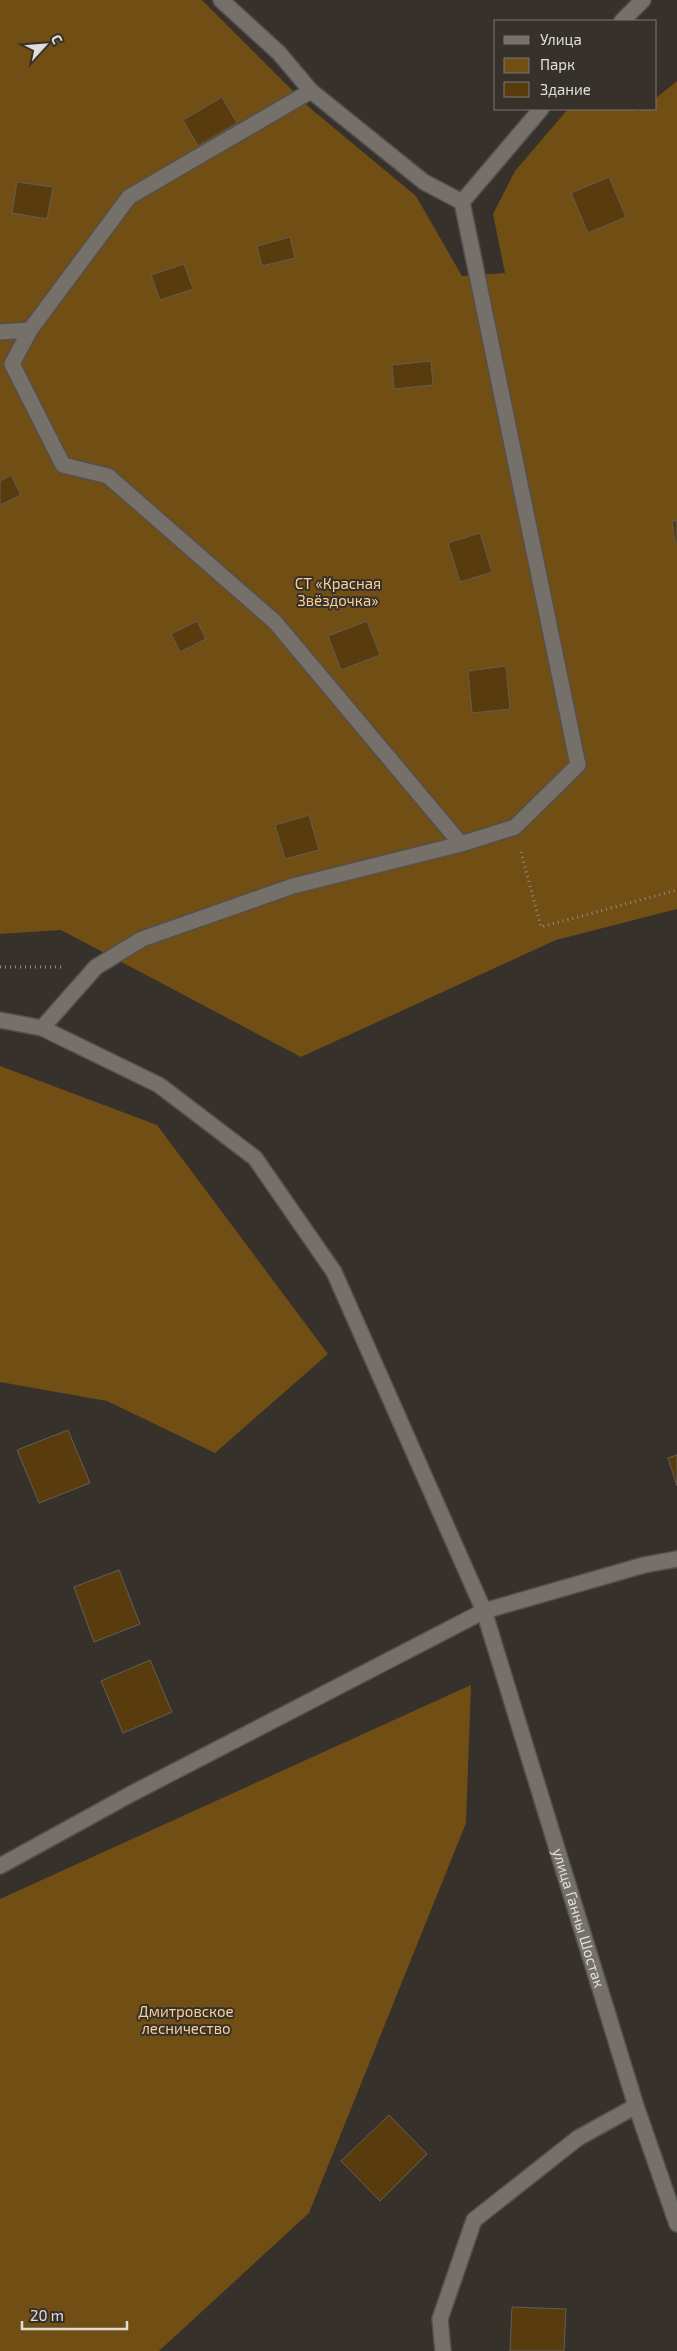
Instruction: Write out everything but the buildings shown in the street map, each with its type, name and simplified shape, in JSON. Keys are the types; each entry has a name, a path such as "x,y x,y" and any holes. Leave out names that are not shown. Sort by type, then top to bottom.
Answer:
{"street":[{"path":"221,0 279,53 311,91 424,182 462,202"},
{"path":"623,20 643,0"},
{"path":"311,91 129,197 30,330 12,364 63,464 108,476 274,622 461,844"},
{"path":"462,202 540,110"},
{"path":"42,1028 96,967 142,939 293,886 461,844 515,827 578,765 462,202"},
{"path":"0,332 30,330"},
{"name":"улица Ганны Шостак","path":"0,1020 42,1028 159,1085 255,1158 334,1272 484,1611 636,2106 677,2224"},
{"path":"0,1866 131,1794 484,1611 644,1565 677,1559"},
{"path":"443,2351 440,2319 474,2220 578,2138 636,2106"}],"path":[{"path":"515,827 541,927 677,890"},
{"path":"0,967 96,967"}],"green space":[{"name":"СТ «Красная Звёздочка»","path":"0,0 202,0 310,108 416,196 462,276 505,273 493,214 515,171 567,110 657,110 657,97 677,81 677,909 556,940 301,1057 61,930 0,934"},
{"path":"0,1066 157,1125 328,1354 215,1453 107,1401 0,1382"},
{"name":"Дмитровское лесничество","path":"471,1685 466,1823 309,2213 159,2351 0,2351 0,1899"}]}
